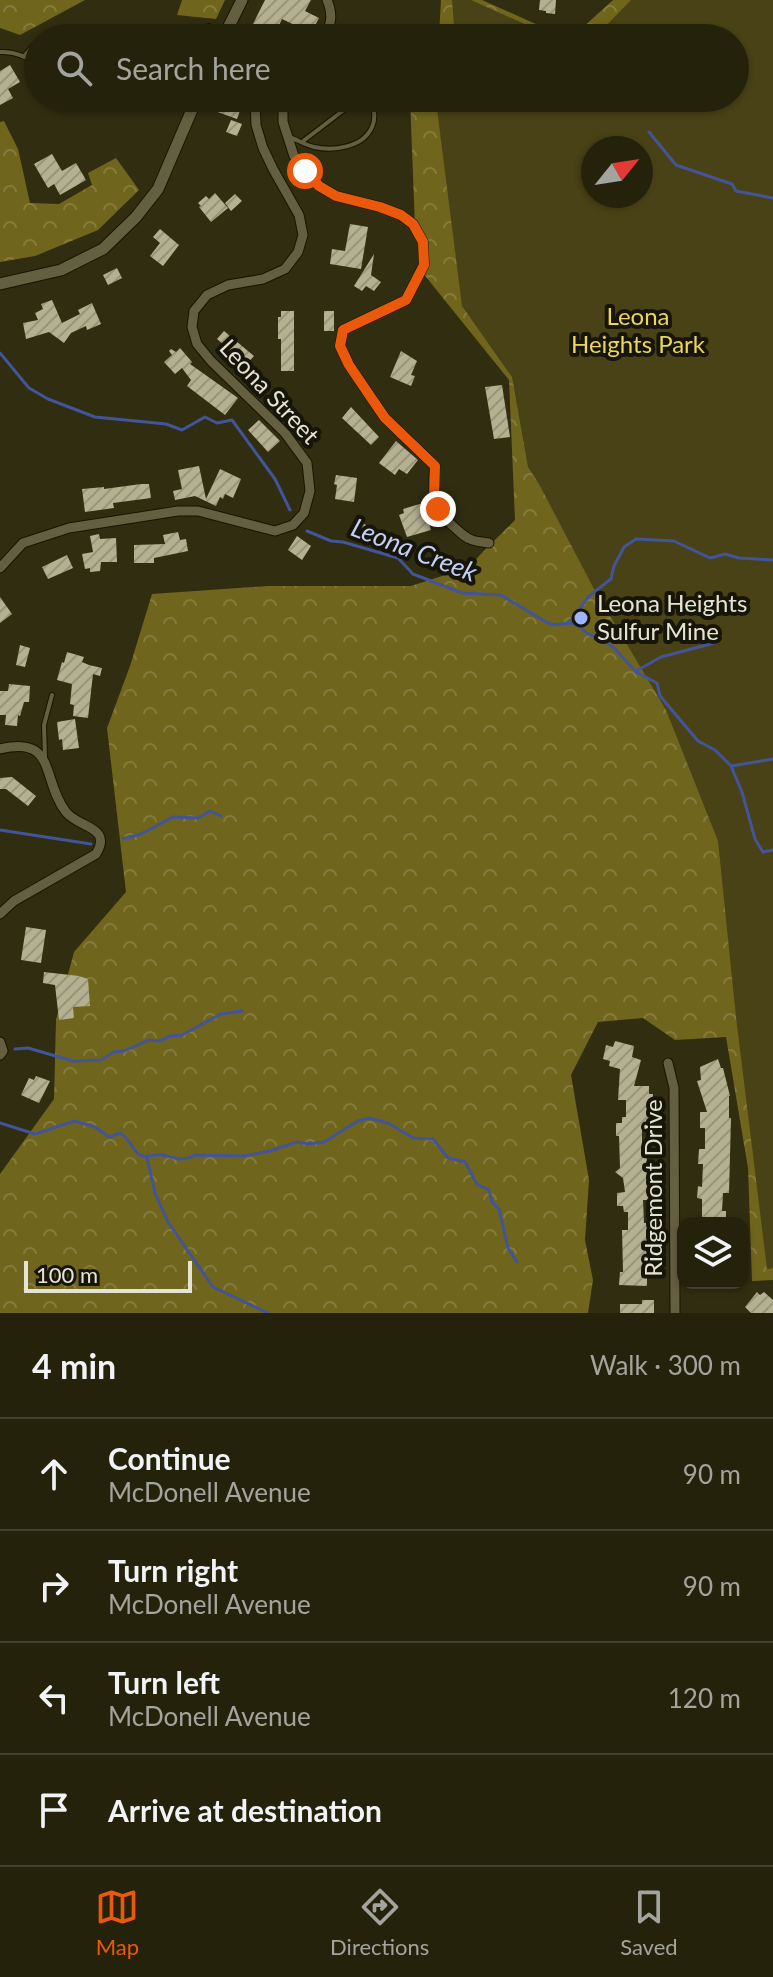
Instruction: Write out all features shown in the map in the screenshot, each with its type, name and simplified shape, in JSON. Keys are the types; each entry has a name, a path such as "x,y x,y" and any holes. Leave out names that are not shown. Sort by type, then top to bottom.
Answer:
{"street":[{"path":"231,24 242,0"},
{"path":"327,0 332,12 330,24"},
{"path":"0,284 61,270 103,249 136,217 158,189 191,112"},
{"name":"Leona Street","path":"0,568 23,543 69,528 178,511 198,511 275,531 293,525 304,513 310,491 307,463 285,433 197,344 192,327 194,311 207,295 228,285 263,279 285,269 301,243 303,235 299,215 273,169 256,125 256,112"},
{"path":"283,112 283,122 294,156 319,186 336,196 401,215 413,224 423,242 424,265 406,300 343,330 340,346 349,365 385,418 435,466 434,498 447,521 469,539 489,543"},
{"path":"0,749 27,746 45,760 55,793 66,813 92,828 101,839 96,854 14,901 0,914"},
{"path":"0,1042 3,1051 0,1055"},
{"name":"Ridgemont Drive","path":"668,1063 674,1088 675,1313"}],"lane":[{"path":"0,52 24,56"},
{"path":"302,142 341,112"},
{"path":"287,137 318,148 337,149 353,145 371,130 374,112"},
{"path":"45,760 44,725 52,695"}],"green space":[{"path":"0,0 85,0 40,24 24,24 24,33 20,35 0,28"},
{"path":"182,0 225,0 216,19 177,15"},
{"path":"441,0 482,0 536,24 440,24"},
{"path":"452,0 471,0 525,24 454,24"},
{"path":"613,0 639,0 620,24 586,24"},
{"name":"Leona Heights Park","path":"631,0 773,0 773,1268 767,1269 718,841 666,710 594,589 528,467 512,377 462,306 437,112 749,112 749,24 608,24"},
{"path":"773,0 773,1280 752,1281 748,1168 726,1037 675,1040 643,1018 598,1022 571,1075 589,1180 585,1240 593,1280 588,1313 0,1313 0,1174 54,1099 56,1020 74,952 126,892 107,728 152,594 268,586 411,586 467,568 515,520 509,380 422,272 415,227 411,112 749,112 749,24"},
{"path":"4,121 18,149 30,203 59,204 92,185 88,173 116,158 139,190 98,230 35,256 0,262 0,122"}],"building":[{"path":"265,0 311,0 305,11 319,18 316,24 292,24 282,19 280,24 253,24"},
{"path":"540,0 556,0 555,14 539,10"},
{"path":"10,65 20,82 8,89 13,98 0,105 0,71"},
{"path":"218,112 240,112 237,119"},
{"path":"231,120 242,124 237,136 226,132"},
{"path":"52,154 62,171 76,163 86,180 60,195 54,184 48,188 34,164"},
{"path":"215,193 228,208 211,222 198,203"},
{"path":"235,194 242,201 231,211 225,203"},
{"path":"350,224 368,227 361,269 330,264 332,249 345,251"},
{"path":"160,229 179,245 163,266 150,256 160,243 153,237"},
{"path":"374,254 371,275 381,282 374,291 366,286 362,291 354,286"},
{"path":"117,268 122,278 108,285 103,275"},
{"path":"52,300 62,323 80,314 78,310 92,303 101,324 71,333 64,343 49,332 26,339 23,323 38,320 35,313 43,309 41,304"},
{"path":"281,311 294,311 294,371 281,371 278,317 281,317"},
{"path":"324,311 334,311 334,331 324,331"},
{"path":"224,331 254,356 245,366 240,361 235,367 221,354 224,345 217,339"},
{"path":"180,348 192,362 190,364 238,398 225,415 187,386 191,380 182,368 175,374 164,362 172,355 171,349 176,352"},
{"path":"401,351 417,361 411,375 415,376 411,386 390,377"},
{"path":"502,385 510,437 494,439 485,387"},
{"path":"351,407 379,437 371,445 342,418"},
{"path":"259,420 280,441 268,452 248,430"},
{"path":"396,441 418,460 407,474 399,469 395,475 379,463"},
{"path":"199,466 206,499 220,469 241,479 233,498 225,494 216,506 195,496 175,500 173,491 182,489 178,470"},
{"path":"336,475 357,478 354,502 335,499"},
{"path":"149,484 151,498 113,503 114,508 85,512 82,489"},
{"path":"423,503 431,530 407,537 399,515 404,513 403,509"},
{"path":"357,519 375,531 370,538 351,530"},
{"path":"178,532 180,540 186,539 188,551 154,558 154,563 134,563 134,545 165,544 163,535"},
{"path":"99,534 100,539 116,538 117,562 101,562 100,571 90,572 90,568 85,569 82,554 93,552 90,536"},
{"path":"297,536 311,546 302,560 288,550"},
{"path":"67,555 73,568 48,579 42,567"},
{"path":"0,597 12,614 0,623"},
{"path":"20,645 30,648 25,667 16,665"},
{"path":"67,652 84,657 82,662 102,668 100,676 93,674 88,718 73,716 74,705 70,704 72,684 57,680"},
{"path":"9,684 30,686 29,702 24,702 17,726 5,725 6,715 0,715 0,691 8,691"},
{"path":"75,719 79,748 63,750 57,722"},
{"path":"12,777 36,796 28,806 6,789 0,789 0,778"},
{"path":"26,927 46,930 41,963 21,960"},
{"path":"44,972 88,979 90,1006 73,1007 74,1018 59,1020 55,985 43,983"},
{"path":"615,1041 634,1046 632,1057 641,1060 634,1086 649,1086 649,1094 653,1094 651,1130 642,1130 642,1149 646,1151 647,1162 655,1162 656,1175 655,1200 643,1200 644,1223 655,1223 650,1259 654,1259 653,1277 647,1277 647,1286 619,1285 620,1272 623,1272 622,1230 628,1230 628,1212 624,1212 623,1206 617,1206 617,1193 625,1192 623,1178 615,1172 620,1168 616,1123 622,1123 622,1117 626,1117 626,1100 618,1100 620,1069 609,1066 610,1061 603,1059 606,1045 613,1047"},
{"path":"718,1059 730,1096 729,1193 723,1193 722,1211 726,1211 726,1217 702,1217 702,1199 697,1198 698,1186 702,1187 703,1164 698,1164 699,1149 705,1149 705,1128 700,1128 700,1112 707,1112 697,1081 701,1080 700,1067"},
{"path":"36,1076 50,1081 39,1103 21,1095 29,1078 34,1080"},
{"path":"757,1292 760,1295 764,1292 773,1300 773,1313 751,1313 745,1307"},
{"path":"642,1300 654,1300 654,1313 620,1313 620,1304 642,1304"}],"waterway":[{"path":"649,132 676,165 732,184 736,191 773,198"},
{"name":"Leona Creek","path":"0,353 29,388 48,399 95,417 166,424 182,430 205,417 217,423 232,420 275,479 290,510"},
{"name":"Leona Creek","path":"307,531 331,541 398,558 413,574 462,593 501,595 546,622 579,626 588,634 602,639 636,672 657,683 660,696 698,741 715,750 731,766 755,839 763,852 773,850"},
{"path":"569,623 589,596 611,579 624,547 636,539 674,541 710,558 725,554 773,560"},
{"path":"636,671 661,657 714,643"},
{"path":"731,766 773,759"},
{"path":"123,839 141,834 173,817 198,818 210,811 221,816"},
{"path":"0,830 91,844"},
{"path":"15,1049 28,1048 73,1061 101,1060 149,1040 159,1041 182,1035 221,1014 242,1011"},
{"path":"0,1123 35,1134 74,1121 95,1127 109,1137 120,1133 140,1155 183,1159 195,1155 244,1156 297,1142 324,1142 358,1121 369,1118 388,1123 413,1138 433,1139 448,1158 465,1162 477,1184 489,1190 492,1202 499,1209 508,1248 517,1262"},
{"path":"147,1158 155,1193 168,1222 213,1287 268,1313"}],"place":[{"name":"Leona Heights Sulfur Mine","path":"581,618"}],"route":[{"path":"305,171 319,186 336,196 401,215 413,224 423,242 424,265 406,300 343,330 340,346 349,365 385,418 435,466 434,498 438,509"}]}
